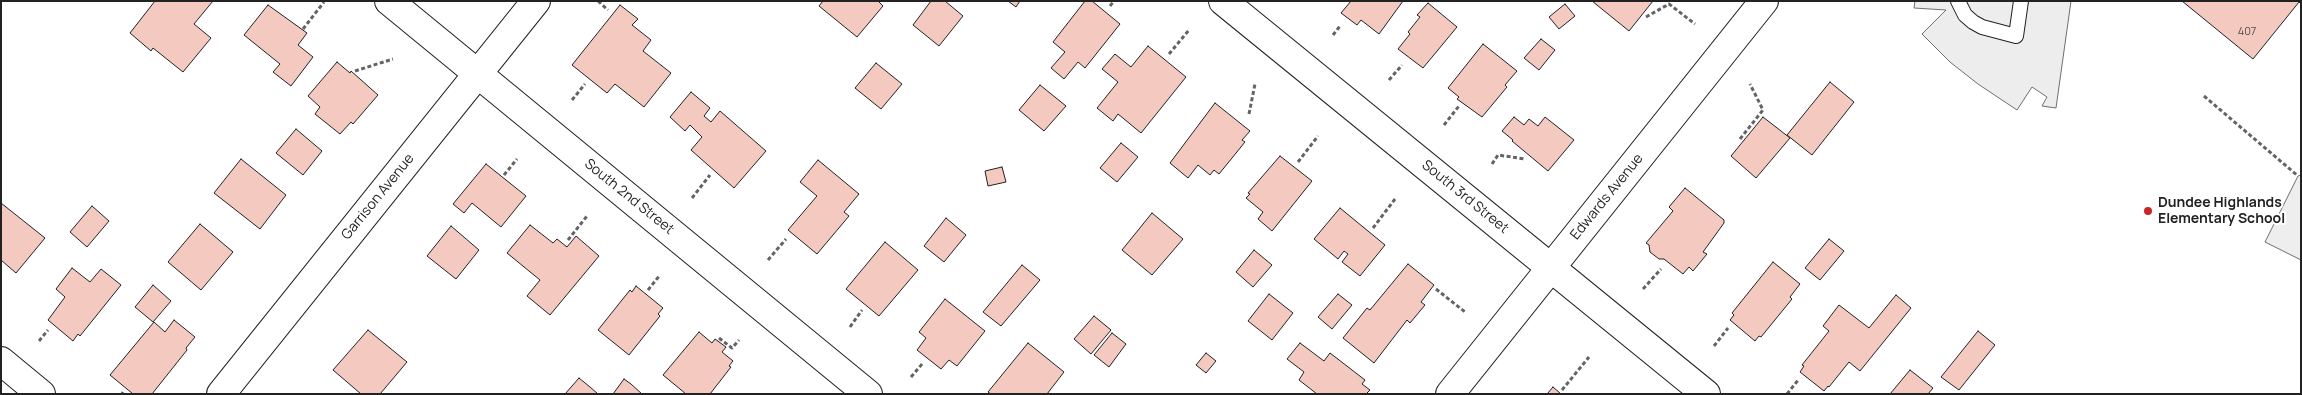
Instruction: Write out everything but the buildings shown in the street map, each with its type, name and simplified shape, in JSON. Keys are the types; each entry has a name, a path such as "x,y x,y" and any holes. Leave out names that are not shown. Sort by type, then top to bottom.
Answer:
{"street":[{"name":"South 2nd Street","path":"389,1 868,394"},
{"name":"Garrison Avenue","path":"221,394 536,1"},
{"name":"South 3rd Street","path":"1223,1 1706,394"},
{"name":"Edwards Avenue","path":"1450,394 1764,1"},
{"path":"1,361 41,394"}],"lane":[{"path":"1958,1 1965,15 1973,22 1982,27 2016,36 2021,1"}],"path":[{"path":"598,1 608,10"},
{"path":"1110,6 1114,1"},
{"path":"303,29 324,2"},
{"path":"1646,17 1669,4 1695,24"},
{"path":"1333,35 1340,26"},
{"path":"1170,54 1189,30"},
{"path":"355,70 393,59"},
{"path":"1389,80 1402,64"},
{"path":"572,100 585,84"},
{"path":"1249,114 1255,84"},
{"path":"1740,139 1763,110 1750,84"},
{"path":"2204,96 2298,176"},
{"path":"1444,125 1459,106"},
{"path":"1298,162 1318,136"},
{"path":"1492,164 1498,156 1525,159"},
{"path":"504,175 517,159"},
{"path":"692,198 710,175"},
{"path":"1373,228 1395,199"},
{"path":"568,240 586,216"},
{"path":"768,260 786,239"},
{"path":"1644,289 1661,269"},
{"path":"648,290 660,275"},
{"path":"1436,289 1465,312"},
{"path":"850,327 862,310"},
{"path":"1714,346 1728,328"},
{"path":"39,341 48,330"},
{"path":"719,338 732,348 739,340"},
{"path":"1562,390 1589,357"},
{"path":"912,377 923,363"},
{"path":"1787,394 1799,379"}],"shaded area":[{"path":"1915,1 2071,1 2056,108 2042,106 2047,97 2032,87 2017,110 1978,84 1950,62 1922,34 1946,10 1914,8"},
{"path":"2301,175 2301,260 2265,242 2298,176"}],"place":[{"name":"Dundee Highlands Elementary School","path":"2148,211"}]}
